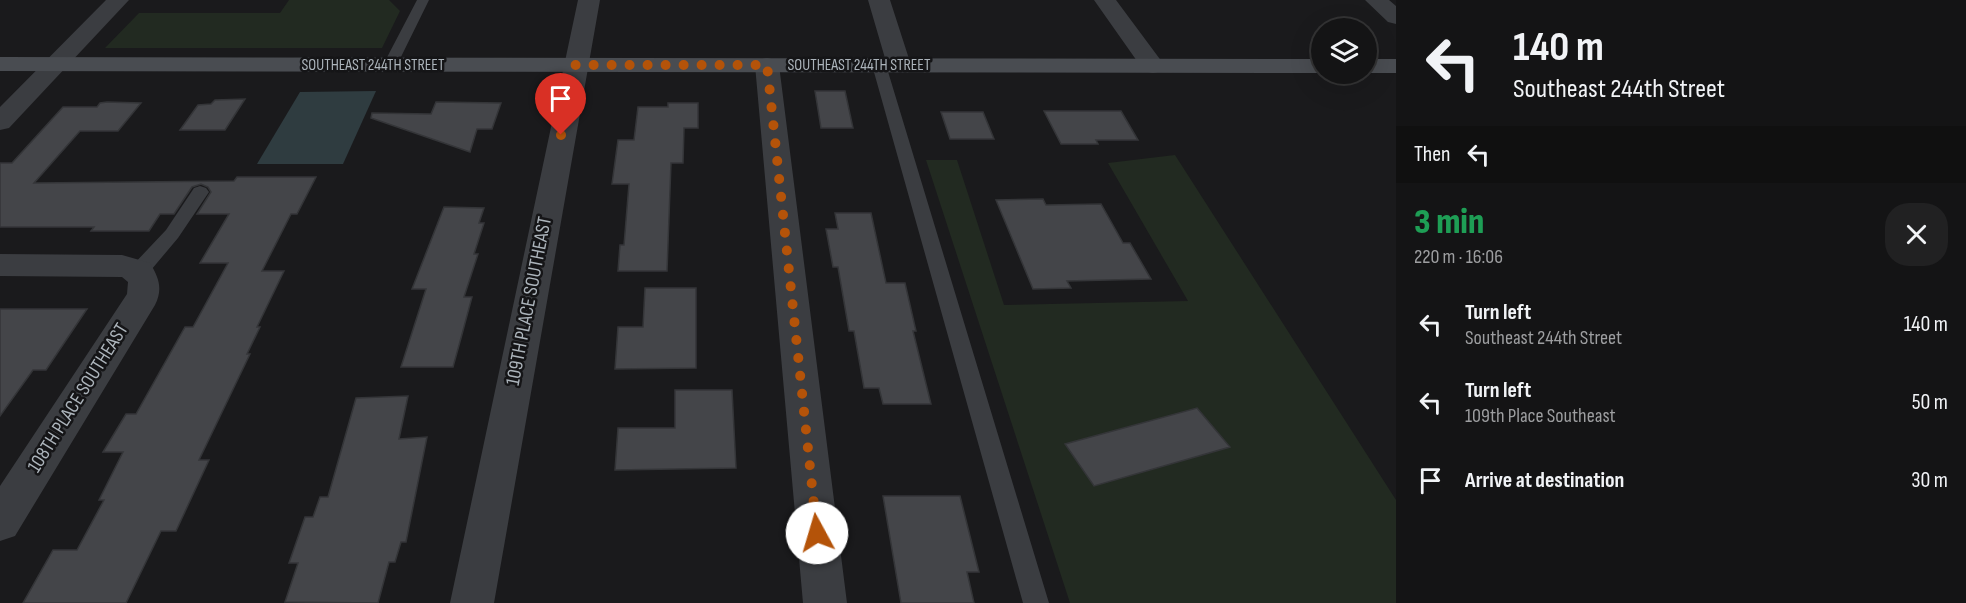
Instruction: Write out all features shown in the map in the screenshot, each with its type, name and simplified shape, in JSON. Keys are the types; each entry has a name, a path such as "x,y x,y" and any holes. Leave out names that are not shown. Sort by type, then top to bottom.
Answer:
{"street":[{"path":"0,122 118,0"},
{"name":"109TH PLACE SOUTHEAST","path":"472,603 589,0"},
{"path":"879,0 889,65"},
{"path":"1105,0 1153,66"},
{"path":"1376,0 1396,17"},
{"name":"SOUTHEAST 244TH STREET","path":"0,64 1311,66"},
{"path":"767,65 825,603"},
{"path":"1377,66 1396,66"},
{"path":"0,265 122,266 139,271"},
{"name":"108TH PLACE SOUTHEAST","path":"0,522 143,296 144,282 139,271"}],"lane":[{"path":"390,65 418,2"},
{"path":"889,65 1036,603"},
{"path":"139,271 172,234 200,192"}],"shaded area":[{"path":"289,0 389,0 400,11 382,48 105,48 139,13 280,13"},
{"path":"376,91 343,164 257,164 300,92"},
{"path":"1175,155 1396,500 1396,603 1070,603 926,160 957,160 1004,305 1188,301 1108,163"}],"building":[{"path":"815,91 845,91 853,128 821,128"},
{"path":"245,99 225,130 180,130 198,105 211,104 215,100"},
{"path":"436,102 501,103 492,129 477,129 470,152 371,118 372,113 431,114"},
{"path":"100,103 141,103 118,131 80,131 34,183 234,181 237,177 316,177 297,214 291,214 262,271 284,271 257,327 260,327 247,354 250,354 199,460 209,460 176,531 161,531 126,603 23,603 53,550 77,550 104,500 99,500 123,452 103,452 126,414 136,414 185,327 193,327 228,263 200,263 229,214 197,214 211,192 208,187 201,184 192,187 174,214 160,214 149,231 91,231 94,227 0,227 0,163 12,163 63,107 97,107"},
{"path":"668,103 698,103 698,128 684,128 683,163 671,163 667,271 618,271 620,245 624,245 629,184 612,184 618,140 634,140 638,107 668,107"},
{"path":"1044,111 1121,111 1138,140 1096,140 1098,144 1061,144"},
{"path":"941,112 983,112 994,139 950,139"},
{"path":"1043,199 1046,205 1101,204 1123,243 1130,243 1151,279 1067,281 1071,288 1033,289 996,200"},
{"path":"444,207 484,208 479,223 484,223 474,254 478,254 464,297 472,297 461,338 453,367 401,367 426,289 412,289"},
{"path":"835,213 871,213 886,283 905,283 916,331 913,331 931,404 883,404 879,388 864,388 854,331 849,331 838,267 833,267 826,229 838,229"},
{"path":"645,288 696,288 696,368 615,369 618,327 643,327"},
{"path":"0,309 87,309 46,370 33,370 0,416"},
{"path":"675,390 732,390 736,468 615,470 618,428 675,428"},
{"path":"408,396 399,439 427,437 406,542 401,542 395,562 389,562 378,603 285,602 298,563 289,563 305,517 313,517 320,497 328,497 356,398"},
{"path":"1197,408 1230,447 1094,486 1065,444"},
{"path":"883,496 960,496 979,572 967,572 974,603 901,603"}],"route":[{"path":"561,135 575,65 767,65 817,533"}]}
